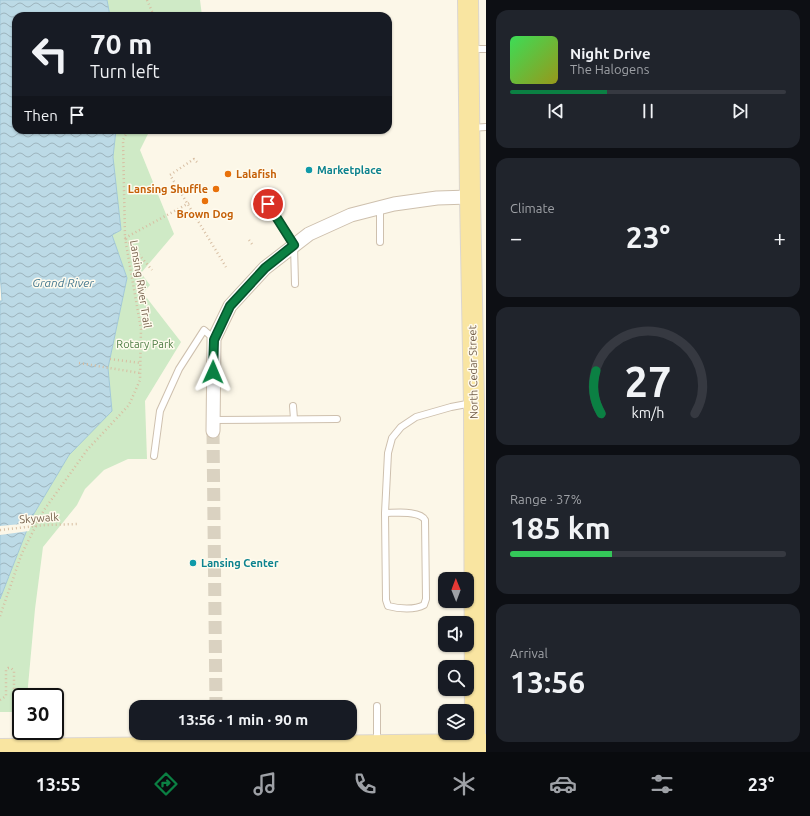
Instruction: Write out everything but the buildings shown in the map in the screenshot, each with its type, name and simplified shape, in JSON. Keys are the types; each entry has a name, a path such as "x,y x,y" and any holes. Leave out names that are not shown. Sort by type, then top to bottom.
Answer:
{"main road":[{"name":"North Cedar Street","path":"468,0 477,49 478,128 470,197 480,747"},
{"path":"0,749 186,750 377,745 429,748 480,747"}],"street":[{"path":"213,425 214,340 230,306 265,268 309,234 351,216 394,204 437,198 470,197"}],"lane":[{"path":"268,204 294,245 295,284"},
{"path":"380,208 380,242"},
{"path":"154,456 160,411 179,369 204,330 214,340"},
{"path":"385,513 418,514 423,516 426,599 424,605 420,608 394,608 388,606 386,600 385,513 388,454 392,438 401,427 416,417 451,407 474,403"},
{"path":"293,406 294,419"},
{"path":"213,425 294,419 337,419"},
{"path":"377,706 377,745"}],"path":[{"path":"147,0 152,12"},
{"name":"Lansing River Trail","path":"0,616 22,553 44,510 87,450 129,405 140,380 141,329 125,238 123,140 126,134"},
{"path":"197,162 194,159 170,175 226,267"},
{"path":"152,270 125,238 191,202"},
{"path":"249,240 252,244"},
{"path":"110,359 141,363"},
{"path":"79,363 140,373"},
{"name":"Skywalk","path":"0,530 45,525 78,524"},
{"path":"0,700 6,696 6,670 8,668 11,668 14,671 14,688"}],"green space":[{"path":"107,0 200,0 202,12 109,12"},
{"name":"Rotary Park","path":"116,134 148,134 140,150 174,234 141,273 150,285 143,293 181,342 145,401 147,459 128,459 104,470 85,489 77,505 43,547 35,609 28,688 12,688 12,712 0,712 0,599 32,517 69,455 112,410 108,368 127,278 112,235 121,230 113,157"}],"water":[{"name":"Grand River","path":"0,0 107,0 109,12 12,12 12,134 116,134 113,157 121,230 112,235 127,278 108,368 112,411 69,455 32,517 0,599 0,301 2,301 0,272"}],"pier":[{"path":"32,523 29,531 0,535 0,526"}],"tunnel":[{"path":"213,431 216,700"}],"place":[{"name":"Marketplace","path":"309,170"},
{"name":"Lalafish","path":"228,174"},
{"name":"Lansing Shuffle","path":"216,189"},
{"name":"Brown Dog","path":"205,201"},
{"name":"Lansing Center","path":"193,563"}],"route":[{"path":"213,372 214,340 230,306 265,268 294,245 268,204"}]}
